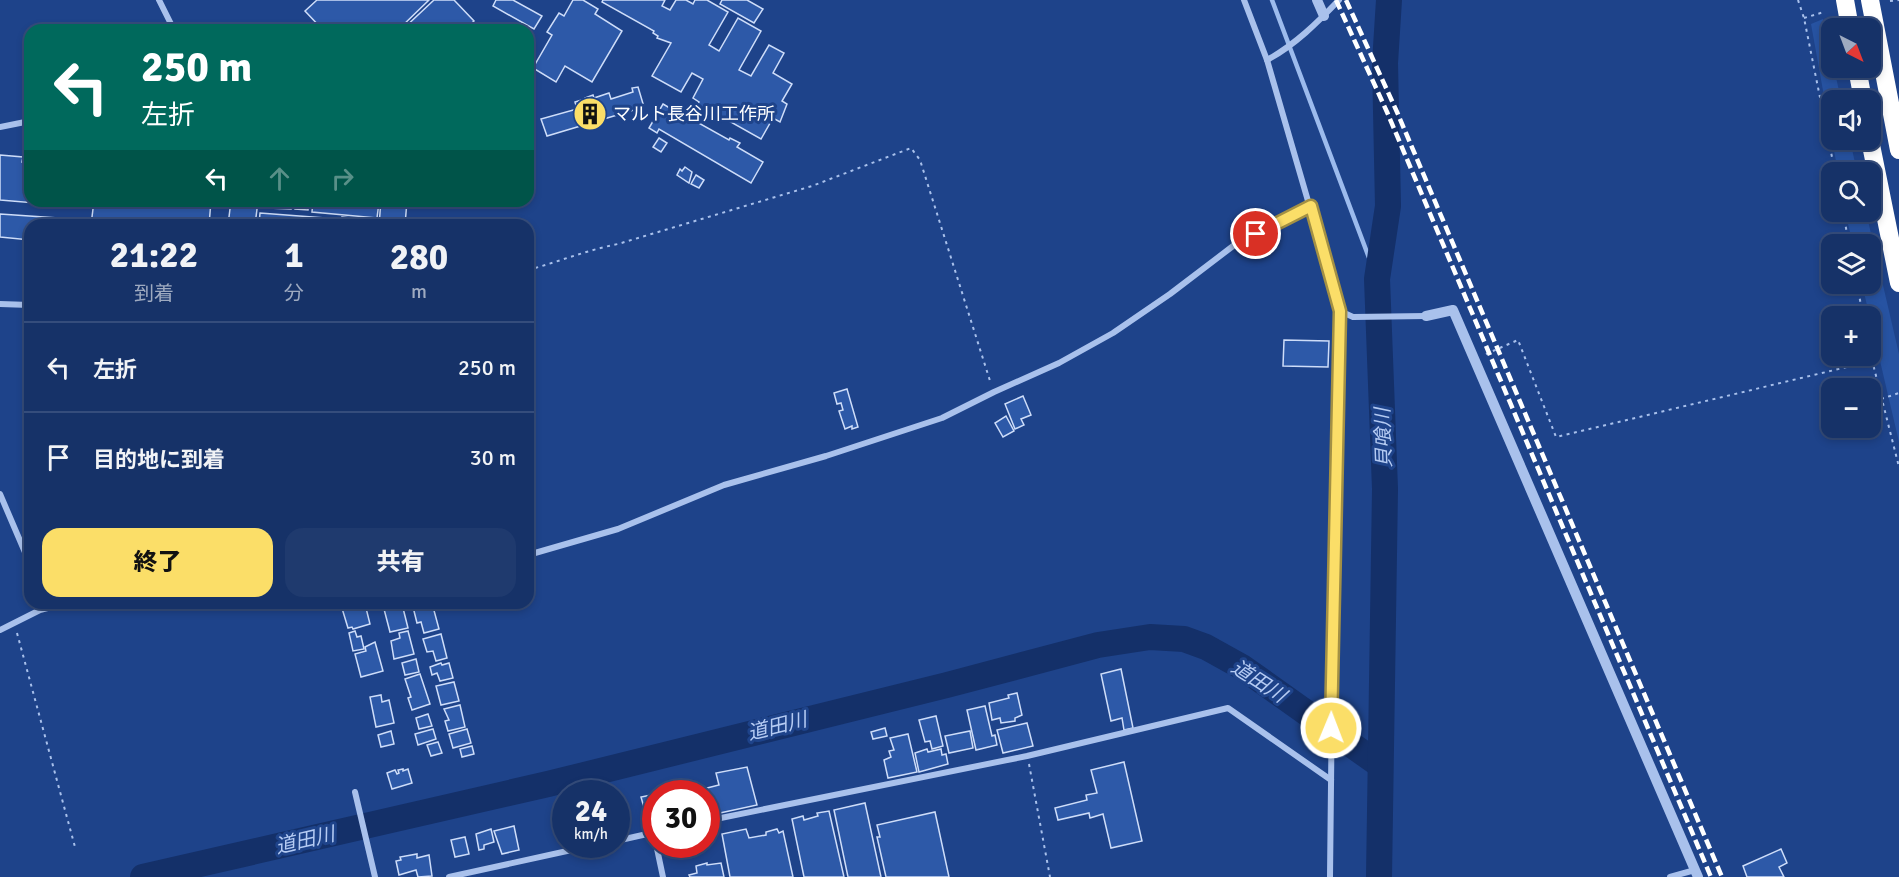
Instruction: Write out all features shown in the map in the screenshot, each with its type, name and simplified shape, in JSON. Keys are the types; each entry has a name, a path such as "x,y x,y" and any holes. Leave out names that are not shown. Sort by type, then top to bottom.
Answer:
{"highway":[{"path":"1845,0 1848,18"},
{"path":"1870,0 1899,150"},
{"path":"1872,150 1899,283"}],"street":[{"path":"159,0 171,24"},
{"path":"1244,0 1267,60 1340,311 1330,877"},
{"path":"1317,0 1324,16"},
{"path":"1267,60 1309,30 1339,0"},
{"path":"0,128 24,122"},
{"path":"534,553 618,529 724,485 826,456 942,418 1059,363 1113,333 1170,294 1237,243 1311,206"},
{"path":"0,303 24,305"},
{"path":"1340,311 1353,317 1426,316 1453,310 1697,873 1670,877"},
{"path":"0,494 24,550"},
{"path":"0,630 40,609"},
{"path":"720,818 1027,756 1228,708 1331,780"},
{"path":"355,792 375,874"},
{"path":"448,877 552,854"},
{"path":"659,858 663,877"}],"path":[{"path":"1798,0 1804,18 1833,162"},
{"path":"1890,2 1899,0"},
{"path":"1804,18 1824,12"},
{"path":"534,268 576,257 586,250 618,244 812,186 911,148 920,160 994,392"},
{"path":"1475,359 1518,340 1556,437 1851,366"},
{"path":"1899,393 1881,399 1899,467"},
{"path":"13,624 20,639 75,847"},
{"path":"1027,756 1050,877"}],"shaded area":[{"path":"1821,20 1821,78 1836,78 1839,90 1823,90 1811,24"},
{"path":"1834,150 1852,150 1855,162 1836,162"},
{"path":"1848,222 1868,222 1871,234 1850,234"},
{"path":"1881,277 1899,354 1899,442 1881,365 1881,306 1867,306 1864,294 1881,294"}],"building":[{"path":"317,0 429,0 404,24 317,24 305,11"},
{"path":"434,0 454,0 474,21 471,24 408,24"},
{"path":"496,0 513,0 542,16 534,29 534,24 525,24 493,6"},
{"path":"573,0 583,0 598,9 595,14 622,31 592,82 565,66 556,82 534,69 552,35 547,32 559,13 564,16"},
{"path":"603,0 665,0 662,6 670,10 676,0 686,0 693,4 695,0 707,0 728,12 709,45 719,51 738,18 761,31 739,70 751,76 769,45 784,53 773,73 792,84 782,101 787,104 780,122 773,118 761,139 715,113 714,116 697,106 699,102 693,98 703,79 692,73 681,92 652,76 671,43 657,38 654,31 602,2"},
{"path":"722,0 747,0 763,9 754,23 720,4"},
{"name":"マルト長谷川工作所","path":"638,87 644,107 547,136 541,119 577,109 575,102 593,95 594,98 609,93 611,99 633,92 632,88"},
{"path":"663,104 683,116 686,111 697,118 695,121 729,140 730,138 740,143 737,147 763,162 751,183 659,129 657,133 649,128"},
{"path":"659,138 667,143 661,152 653,147"},
{"path":"0,155 23,157 24,202 0,200"},
{"path":"685,167 692,172 689,183 677,175 680,169 682,171"},
{"path":"696,175 704,180 699,188 691,184"},
{"path":"93,207 210,207 210,219 92,219"},
{"path":"230,207 257,207 256,219 229,219"},
{"path":"291,207 291,209 268,208"},
{"path":"295,207 308,207 308,210 295,209"},
{"path":"312,207 378,207 377,218 312,212"},
{"path":"380,207 406,207 406,219 380,219"},
{"path":"260,213 338,219 260,219"},
{"path":"0,214 58,218 24,219 24,239 0,237"},
{"path":"1284,340 1329,341 1328,367 1283,366"},
{"path":"847,389 858,427 852,429 852,426 845,429 839,411 843,410 841,403 837,404 834,393"},
{"path":"1023,396 1031,415 1021,419 1024,425 1015,429 1005,404"},
{"path":"1006,416 1014,431 1003,437 995,423"},
{"path":"342,609 366,609 370,624 353,629 348,628"},
{"path":"384,609 403,609 408,628 390,632"},
{"path":"414,609 434,609 439,629 424,633 421,622 417,623"},
{"path":"355,631 357,637 361,636 364,649 353,651 349,633"},
{"path":"408,631 414,654 394,659 391,641 400,638 399,633"},
{"path":"441,634 447,658 436,661 433,651 427,652 423,639"},
{"path":"375,642 383,671 361,677 355,654 366,651 365,647"},
{"path":"416,659 419,672 405,675 402,663"},
{"path":"441,663 442,665 449,663 453,678 440,681 437,673 432,675 430,667"},
{"path":"1121,669 1133,728 1124,730 1122,718 1111,721 1101,674"},
{"path":"420,674 430,704 412,710 408,698 411,697 405,679"},
{"path":"454,682 459,701 441,705 436,686"},
{"path":"1017,693 1022,715 1015,718 1015,721 1001,723 1000,718 992,720 989,703 1009,698 1008,695"},
{"path":"381,695 382,702 389,700 394,723 376,727 370,697"},
{"path":"460,705 465,727 448,731 445,721 449,720 444,709"},
{"path":"985,706 992,736 995,735 997,745 976,750 967,710"},
{"path":"428,714 432,726 419,729 416,718"},
{"path":"936,716 943,746 932,749 930,741 925,742 919,720"},
{"path":"1027,723 1033,746 1003,753 997,730"},
{"path":"885,728 887,736 873,739 871,732"},
{"path":"433,729 436,739 418,745 415,734"},
{"path":"467,729 471,743 453,748 449,734"},
{"path":"391,731 394,744 381,747 378,735"},
{"path":"970,731 973,748 949,753 945,736"},
{"path":"908,734 917,772 888,778 884,760 891,757 889,751 894,750 890,738"},
{"path":"438,742 442,753 431,756 427,745"},
{"path":"472,746 474,754 462,757 460,749"},
{"path":"927,749 928,752 941,749 942,755 946,754 948,764 919,772 915,753"},
{"path":"1124,762 1142,841 1111,848 1103,814 1090,818 1089,813 1058,820 1055,808 1087,800 1086,795 1097,793 1091,770"},
{"path":"747,767 757,805 720,813 720,780 718,780 716,773"},
{"path":"403,769 403,771 408,769 412,783 392,789 387,773 395,770 397,774 398,770"},
{"path":"865,803 881,877 848,877 834,810"},
{"path":"829,811 844,877 804,877 792,819 803,816 804,820 818,816 817,813"},
{"path":"935,812 949,877 886,877 877,837 880,837 877,825"},
{"path":"514,826 519,850 502,854 494,831"},
{"path":"491,829 494,842 484,845 484,849 479,850 476,834"},
{"path":"746,829 749,838 766,835 766,832 777,829 779,833 783,831 793,877 730,877 722,834"},
{"path":"465,837 469,854 455,857 451,840"},
{"path":"1781,849 1787,863 1779,867 1784,877 1747,877 1743,866"},
{"path":"417,854 417,858 429,855 432,876 418,877 416,870 399,875 396,861 401,860 400,857"},
{"path":"707,863 707,865 721,863 724,877 690,877 689,875 697,873 696,866"}],"waterway":[{"path":"1272,0 1377,279"},
{"name":"貝喰川","path":"1379,877 1385,489 1377,279 1388,206 1385,63 1389,0"},
{"name":"道田川","path":"143,877 548,784 1098,645 1150,637 1184,639 1206,647 1242,667 1380,765"}],"railway":[{"path":"1336,0 1387,112 1711,877"},
{"path":"1346,0 1397,112 1722,877"}],"place":[{"name":"マルト長谷川工作所","path":"590,114"}],"route":[{"path":"1256,234 1311,206 1340,311 1331,728"}]}
